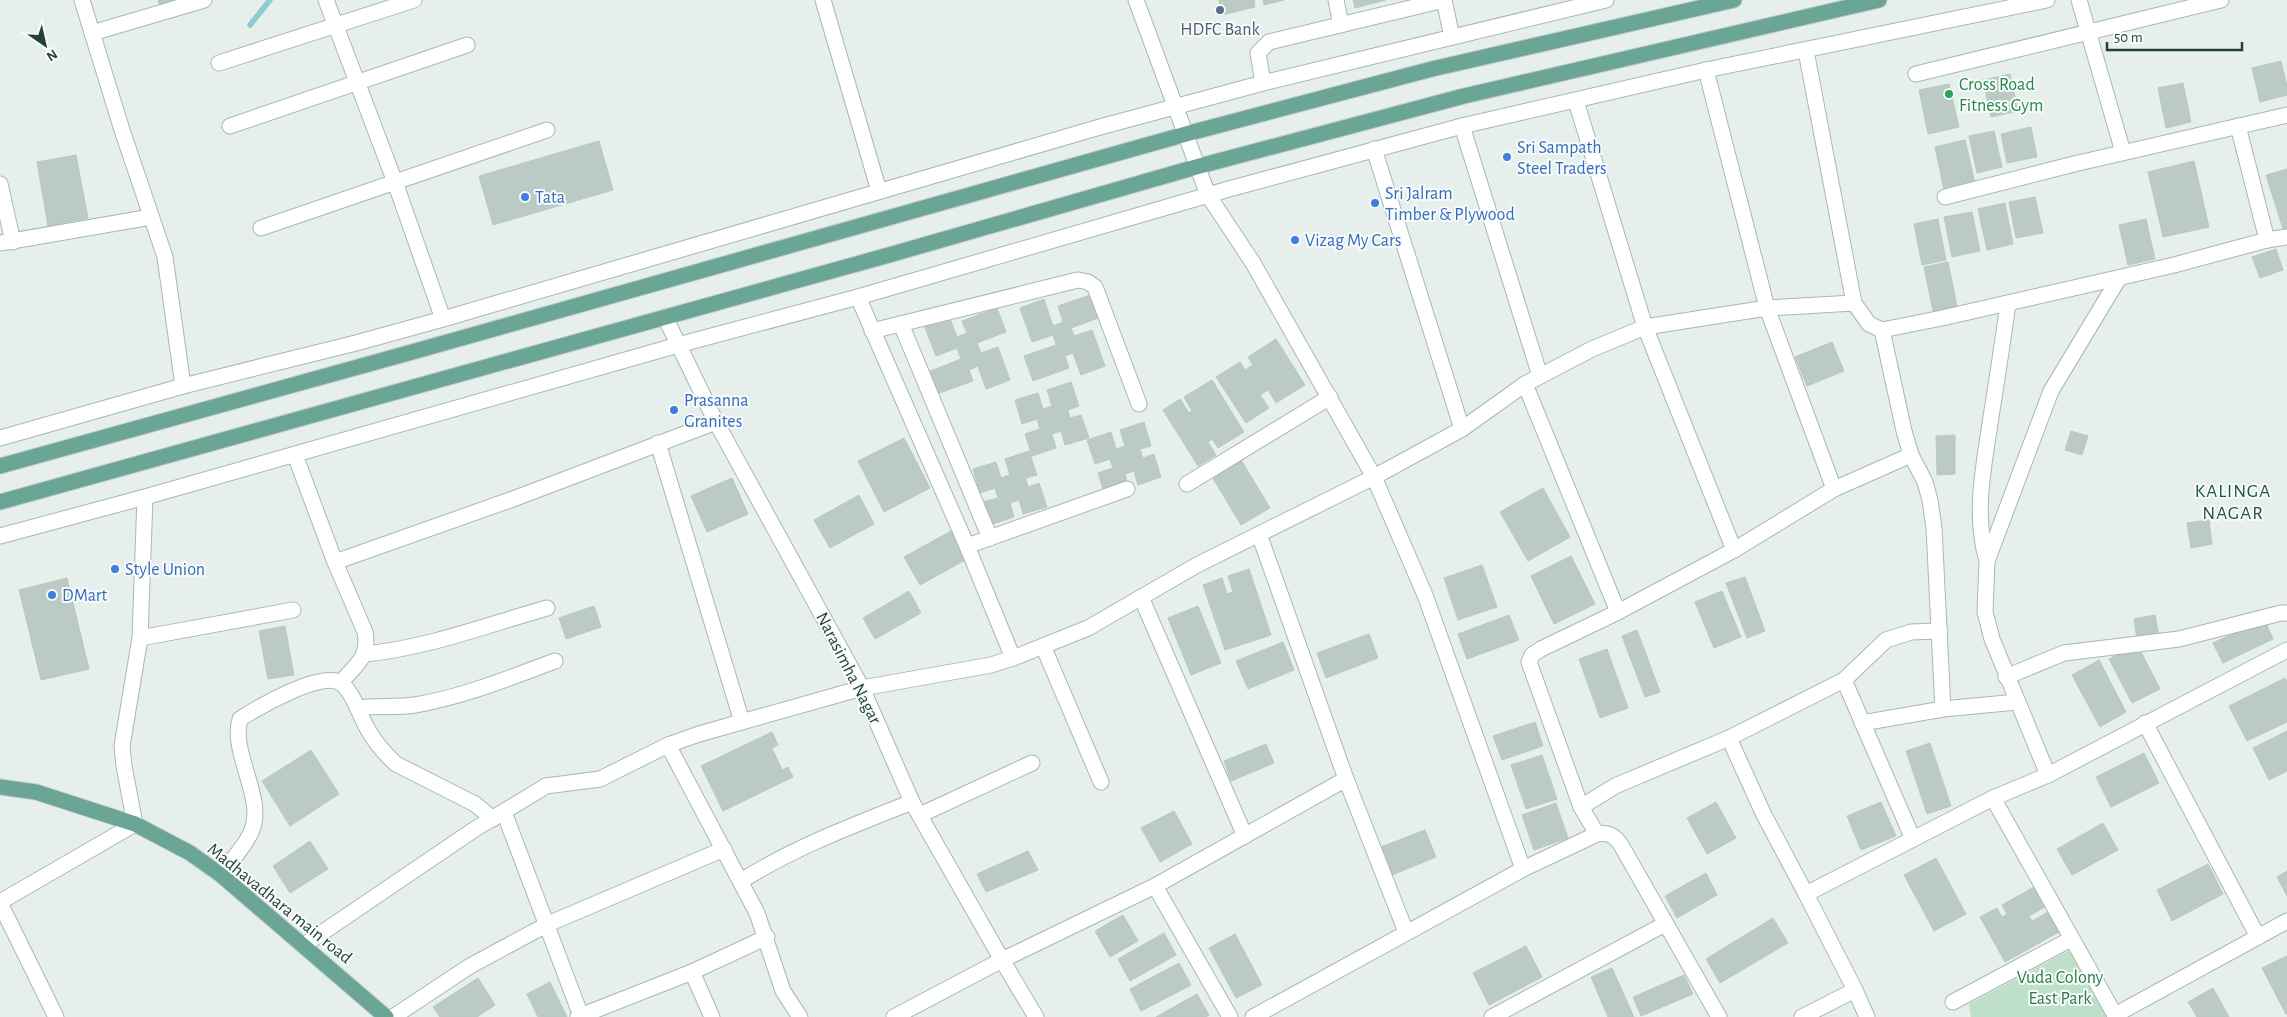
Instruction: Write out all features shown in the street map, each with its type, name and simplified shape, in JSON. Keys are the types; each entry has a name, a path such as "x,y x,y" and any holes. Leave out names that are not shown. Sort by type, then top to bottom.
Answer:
{"main road":[{"path":"0,466 1186,134 1432,69 1734,0"},
{"path":"0,502 1196,167 1464,96 1880,0"},
{"name":"Madhavadhara main road","path":"0,787 36,792 135,824 190,853 221,875 386,1017"}],"street":[{"path":"82,0 165,257 183,386"},
{"path":"92,33 204,0"},
{"path":"326,0 443,319"},
{"path":"219,63 414,0"},
{"path":"823,0 879,191"},
{"path":"1136,0 1186,134 1196,167 1208,195 1253,263 1374,477 1425,595 1523,869"},
{"path":"1336,0 1341,25"},
{"path":"1263,83 1258,54 1269,42 1444,0 1452,37"},
{"path":"0,438 183,386 356,343 443,319 879,191 1263,83 1606,0"},
{"path":"0,536 145,497 678,345 858,297 1208,195 1374,149 1462,126 1706,70 2047,0"},
{"path":"2079,0 2124,152"},
{"path":"1916,74 2221,0"},
{"path":"230,126 467,45"},
{"path":"1806,51 1854,303 1869,324 1882,330 2118,278 2267,240 2287,237"},
{"path":"1706,70 1767,308 1834,489"},
{"path":"1576,101 1645,327 1734,550"},
{"path":"1945,197 2124,152 2287,115"},
{"path":"1462,126 1540,376"},
{"path":"2238,126 2267,240"},
{"path":"261,228 547,130"},
{"path":"1374,149 1462,429"},
{"path":"0,184 7,243 151,217"},
{"path":"1987,561 2051,391 2118,278"},
{"path":"872,331 1078,280 1088,282 1095,287 1139,404"},
{"path":"858,297 967,546 1012,658"},
{"path":"304,945 499,815 546,786 600,779 668,745 742,722 862,688 991,665 1088,628 1197,565 1374,477 1462,429 1525,384 1592,349 1645,327 1767,308 1854,303"},
{"path":"2008,303 1983,471 1979,526 1987,561 1985,612 2006,677 2048,775"},
{"name":"Narasimha Nagar","path":"665,317 716,422 862,688 916,808 1036,1017"},
{"path":"901,324 990,538"},
{"path":"1882,330 1896,402 1911,455 1925,482 1930,500 1940,631 1943,709"},
{"path":"1525,384 1618,612"},
{"path":"1187,484 1330,397"},
{"path":"335,562 513,499 716,422"},
{"path":"658,443 742,722"},
{"path":"295,454 367,644 365,654 340,682"},
{"path":"1597,834 1580,807 1529,662 1532,655 1618,612 1734,550 1834,489 1911,455"},
{"path":"967,546 1127,489"},
{"path":"56,1017 0,902 135,824 122,746 140,638 145,497"},
{"path":"1259,534 1346,779 1406,932"},
{"path":"1141,597 1245,836"},
{"path":"365,654 406,648 547,608"},
{"path":"140,638 294,610"},
{"path":"2006,677 2064,653 2179,639 2287,613"},
{"path":"1580,807 1616,786 1729,738 1844,680 1886,640 1912,632 1940,631"},
{"path":"1043,646 1101,782"},
{"path":"1806,894 1993,798 2048,775 2287,650"},
{"path":"357,708 413,705 452,697 494,684 554,661"},
{"path":"221,875 252,830 254,816 252,798 239,743 237,728 240,719 290,690 330,680 340,682 347,688 367,729 386,755 396,764 499,815 548,924 579,1016 692,972 767,937"},
{"path":"1844,680 1913,839"},
{"path":"1862,722 1943,709 2017,702"},
{"path":"2145,723 2258,937"},
{"path":"1729,738 1764,816 1806,894 1867,1017"},
{"path":"668,745 741,881 767,937 783,991 800,1017"},
{"path":"741,881 775,860 1032,763"},
{"path":"894,1017 1002,960 1155,886 1346,779"},
{"path":"1993,798 2116,1016 2287,921"},
{"path":"1253,1017 1523,869 1597,834 1607,833 1616,838 1719,1017"},
{"path":"393,1017 470,966 548,924 724,849"},
{"path":"1155,886 1230,1017"},
{"path":"1492,1017 1665,924"},
{"path":"1953,1002 2072,939"},
{"path":"692,972 712,1017"},
{"path":"1802,1017 1855,990"}],"green space":[{"name":"Vuda Colony East Park","path":"2072,949 2109,1017 1971,1017 1969,1004"}],"building":[{"path":"158,0 180,0 160,6"},
{"path":"1219,0 1254,0 1255,7 1222,15"},
{"path":"1263,0 1284,0 1264,5"},
{"path":"1353,0 1386,0 1355,8"},
{"path":"2281,61 2287,86 2287,95 2260,102 2252,68"},
{"path":"2010,74 2018,111 1991,117 1983,80"},
{"path":"2183,83 2191,122 2166,128 2158,88"},
{"path":"1949,84 1959,127 1928,134 1919,90"},
{"path":"2031,127 2037,157 2007,163 2001,134"},
{"path":"1994,131 2002,167 1977,173 1969,136"},
{"path":"1965,140 1975,183 1944,190 1935,147"},
{"path":"599,141 613,190 493,225 479,176"},
{"path":"76,155 88,218 48,226 37,162"},
{"path":"2194,161 2209,227 2163,237 2148,172"},
{"path":"2287,169 2287,231 2284,232 2266,175"},
{"path":"2035,197 2043,233 2016,238 2009,202"},
{"path":"2005,203 2013,244 1987,250 1978,209"},
{"path":"1972,212 1980,251 1952,257 1944,217"},
{"path":"1938,219 1946,260 1922,265 1914,224"},
{"path":"2146,219 2155,259 2128,265 2119,225"},
{"path":"2276,249 2283,270 2260,278 2252,257"},
{"path":"1948,262 1957,306 1933,311 1924,267"},
{"path":"1093,294 1101,317 1071,328 1074,336 1092,330 1105,366 1081,375 1073,353 1065,356 1069,368 1033,381 1024,356 1056,345 1053,335 1032,342 1020,308 1044,299 1053,326 1063,322 1058,306"},
{"path":"997,308 1006,332 977,343 981,353 998,347 1010,380 986,389 978,366 969,370 973,381 937,394 928,372 961,359 957,348 936,356 924,325 949,316 957,337 967,333 962,321"},
{"path":"1276,339 1305,385 1276,403 1268,390 1260,395 1269,408 1246,423 1216,377 1240,362 1245,370 1253,365 1248,357"},
{"path":"1832,342 1844,371 1807,386 1795,357"},
{"path":"1212,380 1244,432 1218,448 1212,439 1208,442 1216,455 1198,466 1163,410 1180,399 1189,413 1192,411 1184,397"},
{"path":"1071,382 1079,406 1068,410 1070,418 1081,415 1089,438 1065,445 1061,431 1052,434 1056,448 1032,456 1025,434 1040,429 1037,419 1022,424 1015,400 1038,393 1043,409 1052,406 1047,390"},
{"path":"1144,422 1151,446 1140,449 1143,458 1154,454 1161,477 1138,485 1134,471 1125,474 1129,488 1105,495 1098,473 1113,468 1110,459 1095,464 1087,440 1111,432 1116,449 1125,446 1120,430"},
{"path":"2071,431 2088,436 2082,455 2065,450"},
{"path":"1955,435 1955,474 1937,475 1936,436"},
{"path":"904,438 930,488 884,512 858,461"},
{"path":"1029,451 1037,475 1026,478 1028,487 1039,483 1047,507 1023,514 1019,500 1010,503 1014,517 990,525 983,502 998,498 995,488 980,493 973,469 996,462 1001,478 1010,475 1005,459"},
{"path":"1240,458 1270,508 1241,525 1211,475"},
{"path":"732,478 748,514 707,532 691,496"},
{"path":"1543,488 1570,537 1528,561 1500,512"},
{"path":"859,495 874,524 830,548 814,520"},
{"path":"2209,520 2212,544 2191,548 2187,523"},
{"path":"951,531 967,559 920,585 904,557"},
{"path":"1571,556 1595,604 1554,624 1531,576"},
{"path":"1482,565 1497,607 1458,620 1444,578"},
{"path":"1249,569 1271,635 1225,650 1203,585 1222,578 1227,594 1233,592 1228,576"},
{"path":"1745,577 1765,631 1747,638 1726,583"},
{"path":"67,578 89,669 41,680 19,590"},
{"path":"909,591 921,613 875,639 863,618"},
{"path":"1722,591 1741,637 1714,648 1695,602"},
{"path":"594,606 601,627 566,639 559,618"},
{"path":"1198,606 1221,663 1191,675 1168,618"},
{"path":"1509,615 1519,640 1467,659 1458,634"},
{"path":"2155,615 2159,636 2137,640 2134,619"},
{"path":"2264,619 2273,639 2223,663 2213,643"},
{"path":"285,626 294,675 268,679 259,631"},
{"path":"1637,630 1660,692 1645,697 1622,636"},
{"path":"1369,634 1378,658 1326,678 1317,653"},
{"path":"1283,642 1294,670 1248,689 1236,661"},
{"path":"2137,644 2160,689 2132,703 2109,659"},
{"path":"1607,649 1628,708 1600,718 1579,659"},
{"path":"2099,660 2126,712 2100,727 2072,675"},
{"path":"2285,678 2287,682 2287,722 2247,741 2229,706"},
{"path":"1535,722 1543,746 1502,760 1493,736"},
{"path":"2287,731 2287,771 2269,780 2253,748"},
{"path":"772,732 778,745 772,748 782,770 788,767 793,777 723,811 701,766"},
{"path":"1930,743 1951,806 1927,814 1906,751"},
{"path":"1266,744 1274,763 1231,781 1224,761"},
{"path":"311,750 339,794 290,826 262,781"},
{"path":"2144,753 2159,783 2111,807 2096,777"},
{"path":"1542,755 1557,799 1526,809 1511,765"},
{"path":"1716,802 1736,838 1707,854 1687,818"},
{"path":"1881,802 1896,836 1861,850 1847,816"},
{"path":"1556,803 1568,838 1534,850 1522,815"},
{"path":"1174,811 1192,844 1160,862 1141,828"},
{"path":"2103,823 2118,850 2072,875 2057,849"},
{"path":"1425,830 1436,857 1392,875 1381,847"},
{"path":"310,841 328,869 290,893 273,866"},
{"path":"1028,851 1038,870 986,892 977,874"},
{"path":"1936,858 1966,914 1934,931 1904,875"},
{"path":"2208,864 2223,894 2172,921 2157,890"},
{"path":"2287,871 2287,896 2277,877"},
{"path":"1706,873 1717,895 1677,918 1665,896"},
{"path":"2034,887 2045,907 2029,916 2032,921 2048,912 2059,932 2005,962 1980,917 1997,908 2002,917 2007,914 2002,905"},
{"path":"1123,915 1138,941 1110,957 1095,931"},
{"path":"1773,918 1788,943 1720,983 1706,959"},
{"path":"1164,933 1176,955 1130,981 1118,959"},
{"path":"1235,934 1262,985 1236,998 1209,948"},
{"path":"1526,946 1542,977 1489,1005 1473,973"},
{"path":"2287,956 2287,1014 2286,1014 2262,968"},
{"path":"1179,963 1191,985 1141,1011 1130,989"},
{"path":"1612,968 1634,1017 1608,1017 1591,977"},
{"path":"1684,975 1693,994 1641,1016 1633,997"},
{"path":"478,978 495,1005 477,1017 440,1017 433,1007"},
{"path":"550,982 567,1017 538,1017 527,994"},
{"path":"2213,988 2229,1017 2197,1017 2188,1002"},
{"path":"1197,994 1209,1015 1206,1017 1156,1017"}],"waterway":[{"path":"250,25 270,0"}],"place":[{"name":"HDFC Bank","path":"1220,10"},
{"name":"Cross Road Fitness Gym","path":"1949,94"},
{"name":"Sri Sampath Steel Traders","path":"1507,157"},
{"name":"Tata","path":"525,197"},
{"name":"Sri Jalram Timber & Plywood","path":"1375,203"},
{"name":"Vizag My Cars","path":"1295,240"},
{"name":"Prasanna Granites","path":"674,410"},
{"name":"Style Union","path":"115,569"},
{"name":"DMart","path":"52,595"}],"district":[{"name":"KALINGA NAGAR","path":"2233,501"}]}
